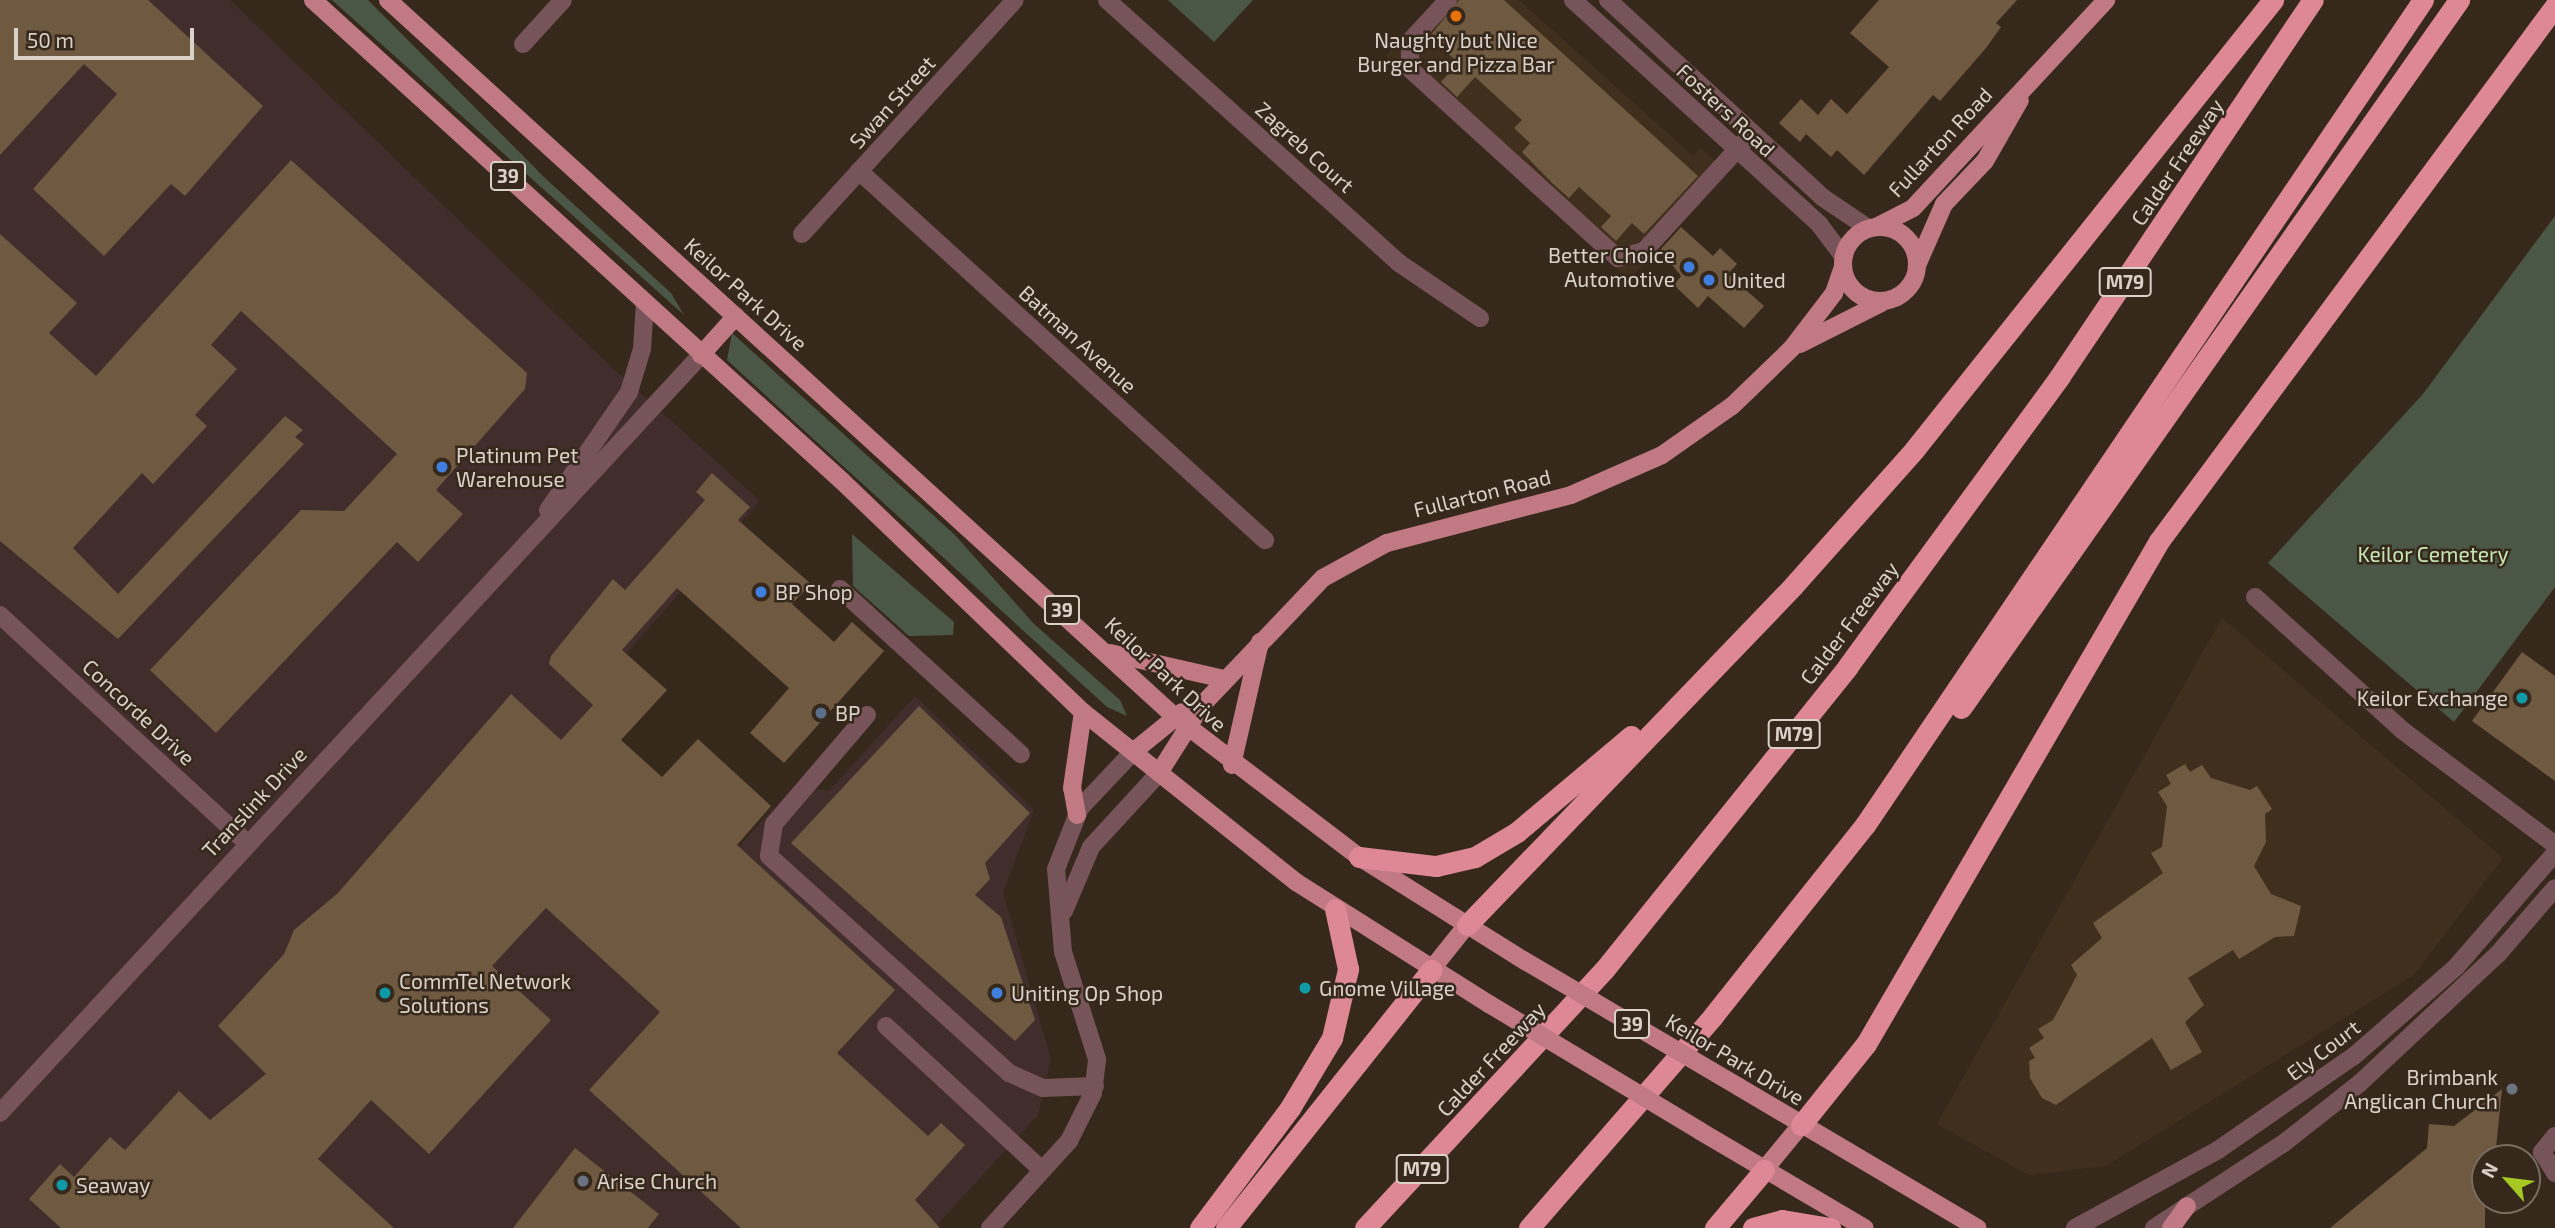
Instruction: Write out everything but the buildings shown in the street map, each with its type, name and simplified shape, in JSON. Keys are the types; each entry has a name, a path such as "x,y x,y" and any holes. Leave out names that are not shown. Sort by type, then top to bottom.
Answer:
{"highway":[{"path":"1467,925 1702,680 1914,450 2273,0"},
{"name":"Calder Freeway","path":"1364,1228 1594,981 1848,666 2068,365 2313,0"},
{"path":"1865,825 2423,0"},
{"path":"1529,1228 1713,1016 1987,675 2459,0"},
{"path":"1801,1125 1867,1044 2159,541 2555,6"},
{"path":"1359,857 1436,866 1497,846 1702,680"},
{"path":"1200,1228 1290,1108 1332,1038 1348,969 1335,909"},
{"path":"1226,1228 1431,970"},
{"path":"1715,1228 1765,1170"},
{"path":"1753,1228 1782,1220 1830,1228"}],"main road":[{"name":"39","path":"313,0 842,481 1083,712 1159,773 1335,909 1431,970 1865,1228"},
{"name":"Keilor Park Drive","path":"388,0 1110,653 1174,716 1232,765 1359,857 1467,925 1977,1228"},
{"name":"Fullarton Road","path":"1873,227 1913,208 2106,0"},
{"name":"Fullarton Road","path":"1917,266 1944,204 1985,161 2031,82"},
{"path":"1873,227 1902,233 1917,266 1909,287 1881,303 1851,287 1843,262 1852,239 1873,227"},
{"name":"Fullarton Road","path":"1159,773 1202,705 1261,636 1323,578 1387,543 1571,495 1662,455 1732,406 1792,348 1831,299 1843,262"},
{"name":"Fullarton Road","path":"1792,348 1881,303"},
{"path":"701,355 736,316"},
{"path":"1232,765 1261,636"},
{"path":"1110,653 1224,679"},
{"name":"Fullarton Road","path":"1133,752 1174,716 1202,705"},
{"path":"1077,815 1073,788 1083,712"},
{"path":"1431,970 1467,925"},
{"path":"1765,1170 1801,1125"},
{"path":"2171,1228 2187,1206"}],"street":[{"path":"523,44 563,0"},
{"name":"Swan Street","path":"802,234 1015,0"},
{"name":"Zagreb Court","path":"1107,0 1399,263 1480,318"},
{"path":"1448,0 1410,41 1410,69 1610,254 1626,259 1644,251 1752,133"},
{"name":"Fosters Road","path":"1608,0 1835,207 1873,227"},
{"name":"Fosters Road","path":"1576,1 1819,224 1843,262"},
{"name":"Batman Avenue","path":"859,171 1265,540"},
{"name":"Translink Drive","path":"541,523 629,392 642,349 645,303"},
{"name":"Translink Drive","path":"0,1113 541,523 588,483 701,355"},
{"path":"840,589 1021,754"},
{"path":"2255,597 2402,730 2555,845"},
{"name":"Concorde Drive","path":"0,615 247,843"},
{"path":"867,715 774,824 769,856 1009,1073 1043,1088 1095,1086"},
{"path":"990,1228 1081,1124 1095,1086 1097,1059 1061,925 1056,869 1077,815 1100,781 1133,752"},
{"path":"1061,925 1072,882 1091,847 1159,773"},
{"name":"Ely Court","path":"2076,1228 2291,1103 2456,967 2555,853"},
{"path":"2154,1228 2308,1123 2438,1014 2555,888"},
{"path":"886,1026 1042,1170"},
{"path":"2291,1103 2308,1123"},
{"path":"2555,1136 2542,1152 2555,1173"}],"shaded area":[{"path":"0,0 230,0 607,363 760,501 619,662 617,743 739,847 790,790 830,790 915,696 1034,810 1003,893 1051,1059 1038,1115 934,1228 0,1228"},
{"path":"1437,0 1519,0 1693,156 1701,148 1727,172 1629,280 1386,56"},
{"path":"2222,618 2503,858 2414,975 2106,1166 2029,1175 1937,1124"}],"green space":[{"path":"332,0 368,0 546,179 671,293 684,315"},
{"path":"1168,0 1253,0 1214,42"},
{"name":"Keilor Cemetery","path":"2555,216 2555,587 2454,722 2268,563 2423,394"},
{"path":"732,333 955,535 1034,624 1120,700 1127,716 1107,707 727,360"},
{"path":"852,534 954,622 953,635 909,636 853,586"}],"place":[{"name":"Naughty but Nice Burger and Pizza Bar","path":"1456,16"},
{"name":"Better Choice Automotive","path":"1689,267"},
{"name":"United","path":"1709,280"},
{"name":"Platinum Pet Warehouse","path":"442,467"},
{"name":"BP Shop","path":"761,592"},
{"name":"Keilor Exchange","path":"2522,698"},
{"name":"BP","path":"821,713"},
{"name":"Gnome Village","path":"1305,988"},
{"name":"CommTel Network Solutions","path":"385,993"},
{"name":"Uniting Op Shop","path":"997,993"},
{"name":"Brimbank Anglican Church","path":"2512,1089"},
{"name":"Arise Church","path":"583,1181"},
{"name":"Seaway","path":"62,1185"}]}
